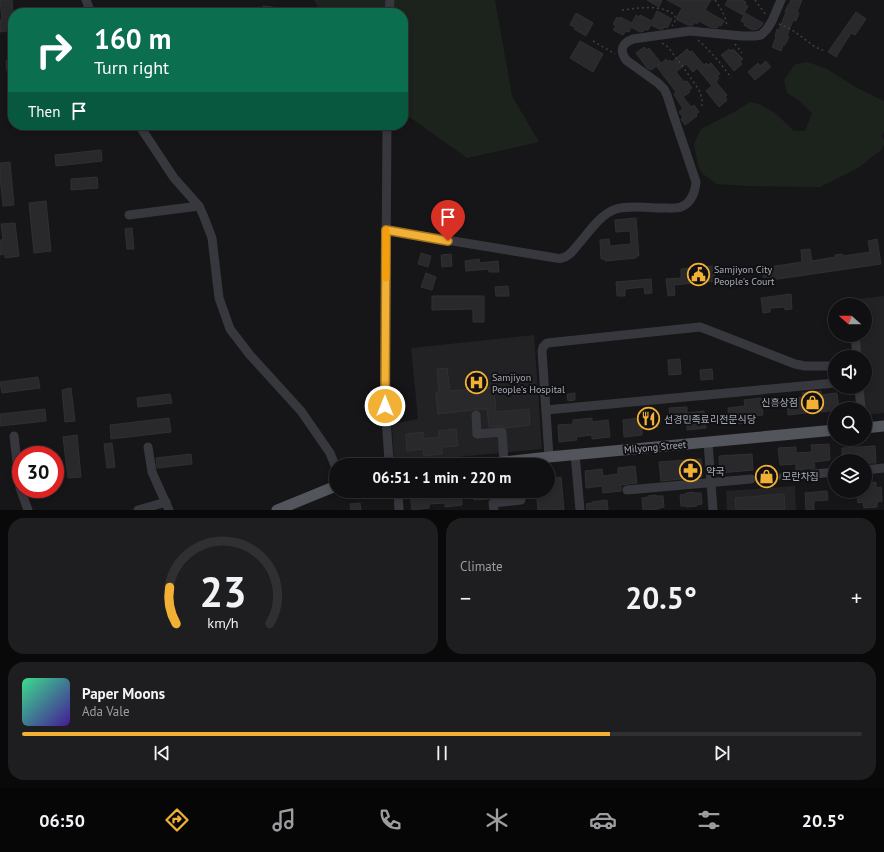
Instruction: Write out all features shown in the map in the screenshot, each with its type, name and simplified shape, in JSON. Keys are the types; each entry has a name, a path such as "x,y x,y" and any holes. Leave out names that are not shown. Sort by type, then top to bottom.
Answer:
{"main road":[{"path":"872,427 884,426"},
{"name":"Milyong Street","path":"544,458 828,431"},
{"path":"277,510 329,489"}],"street":[{"path":"386,230 562,258 572,252 601,219 617,209 681,207 693,196 696,188 696,182 668,95 658,83 626,60 622,55 624,45 627,41 633,39 690,31 755,36 761,35 772,21 781,0"},
{"path":"142,130 174,178 199,206 204,217 212,238 219,298 230,329 250,355 301,411 332,458"},
{"path":"387,130 385,406 389,458"},
{"path":"129,215 199,206"},
{"path":"549,457 542,351 547,343 700,327 795,364 804,366 828,366"},
{"path":"546,410 828,384"},
{"path":"476,415 477,434 502,432 504,458"},
{"path":"14,436 20,488 28,510"},
{"path":"708,442 713,510"},
{"path":"138,510 168,506 152,472 148,447"},
{"path":"575,454 580,510"},
{"path":"872,469 884,468"},
{"path":"783,477 828,473"},
{"path":"627,490 751,478"},
{"path":"399,498 400,510"},
{"path":"494,510 493,503 521,500 521,498"}],"path":[{"path":"754,0 772,21 787,27 815,47 825,51"},
{"path":"622,10 654,7 664,9 675,15 675,21 670,30 671,34"},
{"path":"690,31 691,35 710,52 723,66 731,78"},
{"path":"650,37 668,47 686,71 702,99 702,109"},
{"path":"593,40 618,56 622,55"}],"shaded area":[{"path":"314,0 495,0 512,96 539,142 467,158 411,118 408,118 408,8 318,8"},
{"path":"808,62 827,69 857,88 884,101 884,132 881,136 884,139 884,145 881,150 858,168 820,187 717,184 703,174 698,166 694,144 701,129 750,102 759,104 775,113 794,131 805,131 812,113 800,101 787,93 784,80 795,64"},
{"path":"884,296 884,413 872,414 872,402 856,402 855,394 872,394 872,350 852,350 852,342 872,342 872,298 866,298"},
{"name":"Samjiyon People's Hospital","path":"534,335 542,449 449,458 394,458 392,424 418,419 411,348"},
{"path":"795,486 796,510 727,510 726,491"}],"building":[{"path":"0,0 12,0 13,8 8,8 8,31 0,32 0,20 2,20"},
{"path":"647,0 662,0 659,7"},
{"path":"667,0 711,0 705,10 724,21 721,26 719,25 717,28 710,27 699,21 697,24 694,22 693,25 688,25 676,19 682,8"},
{"path":"728,0 742,0 746,2 745,5 748,6 743,15 725,5"},
{"path":"791,0 802,0 797,12 799,13 796,21 793,20 787,36 789,37 785,45 783,45 781,51 772,47 777,29 779,30"},
{"path":"263,6 273,7 273,8 263,8"},
{"path":"657,11 672,19 667,28 664,27 663,29 659,29 651,25 648,30 645,29 644,31 640,32 631,27 629,32 626,31 623,35 613,30 616,26 613,24 617,17 632,23 636,15 639,17 640,15 652,21"},
{"path":"856,12 866,19 855,35 851,33 836,57 828,52"},
{"path":"576,13 593,23 586,36 570,25"},
{"path":"745,13 763,23 762,25 758,29 752,30 744,25 745,23 741,21"},
{"path":"580,41 603,54 593,72 570,58"},
{"path":"644,47 647,50 649,48 661,63 651,70 647,68 636,53"},
{"path":"687,49 690,52 692,51 704,65 706,63 708,65 711,63 720,74 717,76 719,78 716,82 727,95 725,97 727,100 719,107 706,91 712,86 697,68 693,72 686,64 676,72 684,82 687,81 692,88 689,90 690,92 683,97 691,107 694,105 699,112 696,114 697,116 685,125 681,119 683,117 679,112 683,109 674,94 676,92 657,67 666,59 668,62 670,60 672,62"},
{"path":"729,49 731,51 733,49 743,59 740,62 742,64 734,71 721,55"},
{"path":"6,61 8,61 8,71 7,71"},
{"path":"766,61 771,67 755,80 748,72 758,63 760,66"},
{"path":"101,150 102,161 56,166 55,155"},
{"path":"10,162 14,205 3,206 0,163"},
{"path":"97,177 98,188 71,190 71,179"},
{"path":"46,201 51,251 34,253 29,203"},
{"path":"636,218 639,256 636,256 636,258 605,261 605,259 601,259 600,240 609,239 610,246 631,244 630,231 616,232 615,220"},
{"path":"15,223 19,256 5,258 5,254 0,255 0,240 3,240 1,224"},
{"path":"132,228 134,249 127,249 125,229"},
{"path":"877,239 881,264 764,281 762,268 802,262 801,250 810,249 812,261 835,257 835,255 842,254 843,256 870,252 868,241"},
{"path":"421,253 431,256 428,267 418,264"},
{"path":"451,254 452,266 442,267 441,255"},
{"path":"479,259 480,263 498,261 499,272 489,272 489,269 466,271 465,261"},
{"name":"Samjiyon City People's Court","path":"714,266 715,281 674,285 675,295 668,296 666,279 681,278 681,269"},
{"path":"426,273 436,277 432,290 421,287"},
{"path":"651,279 652,293 645,294 644,287 625,289 625,296 617,296 616,282"},
{"path":"508,286 509,296 496,296 495,287"},
{"path":"791,294 792,309 785,310 785,307 770,308 770,312 763,313 761,298"},
{"path":"432,296 484,296 484,322 473,322 473,309 432,310"},
{"path":"680,359 681,374 669,375 668,360"},
{"path":"447,368 450,391 494,387 496,412 529,409 530,425 506,428 502,426 489,427 487,409 475,409 438,414 436,392 439,392 437,369"},
{"path":"712,369 713,379 701,380 700,370"},
{"path":"38,377 40,388 2,393 0,382"},
{"path":"71,388 75,421 65,422 62,390"},
{"path":"821,391 821,395 837,394 838,402 828,402 828,411 822,412 821,408 805,410 806,413 788,415 787,398 803,397 802,393"},
{"path":"575,393 575,400 568,401 567,394"},
{"path":"170,394 172,403 138,407 137,398"},
{"path":"761,398 763,415 747,416 748,423 729,424 728,408 745,406 744,400"},
{"path":"687,407 687,413 704,411 706,428 687,430 687,424 671,425 669,408"},
{"path":"45,409 46,421 0,426 0,414"},
{"path":"656,410 658,427 642,428 642,435 624,437 623,420 640,418 639,412"},
{"path":"169,418 171,432 111,439 110,425"},
{"path":"592,418 592,422 608,420 610,437 592,439 592,435 576,437 577,440 559,442 558,425 573,424 573,420"},
{"path":"456,429 458,446 442,447 442,454 424,456 423,449 407,451 406,434 423,432 423,439 439,437 439,431"},
{"path":"77,435 81,477 68,478 63,437"},
{"path":"112,443 115,467 107,468 104,444"},
{"path":"828,444 830,454 828,454 828,460 814,462 815,468 796,470 796,464 780,465 778,448 796,447 796,453 812,452 811,445"},
{"path":"875,446 876,463 872,463 872,454 842,454 842,448"},
{"path":"191,454 192,464 157,468 156,458"},
{"path":"752,454 753,470 720,473 719,456"},
{"path":"701,459 702,477 661,481 659,462"},
{"path":"635,466 637,483 621,485 621,491 603,493 602,486 586,488 585,471 602,469 603,476 618,474 618,468"},
{"path":"764,468 770,468 775,473 773,482 770,484 764,484 759,479 759,473"},
{"path":"561,477 564,510 538,510 537,498 555,498 555,478"},
{"path":"872,482 876,482 876,488 881,487 882,501 877,502 877,507 864,508 863,502 858,503 858,498 872,498"},
{"path":"827,491 828,500 814,501 814,510 806,510 805,493"},
{"path":"694,492 701,493 702,504 696,505 697,506 681,506 680,495"},
{"path":"784,494 785,510 736,510 735,498"},
{"path":"656,495 663,496 664,507 659,509 643,510 642,498"},
{"path":"411,498 462,498 462,505 445,507 445,503 429,504 429,508 412,510"},
{"path":"474,498 490,498 489,499 474,500"},
{"path":"607,500 608,510 587,510 586,504"},
{"path":"360,503 361,510 351,510 350,504"}],"slow traffic":[{"path":"386,230 386,278"}],"place":[{"name":"Samjiyon City People's Court","path":"698,275"},
{"name":"Samjiyon People's Hospital","path":"476,383"},
{"name":"신흥상점","path":"813,402"},
{"name":"선경민족료리전문식당","path":"648,419"},
{"name":"약국","path":"691,471"},
{"name":"모란차집","path":"766,476"}],"route":[{"path":"385,406 386,230 448,241"}]}
